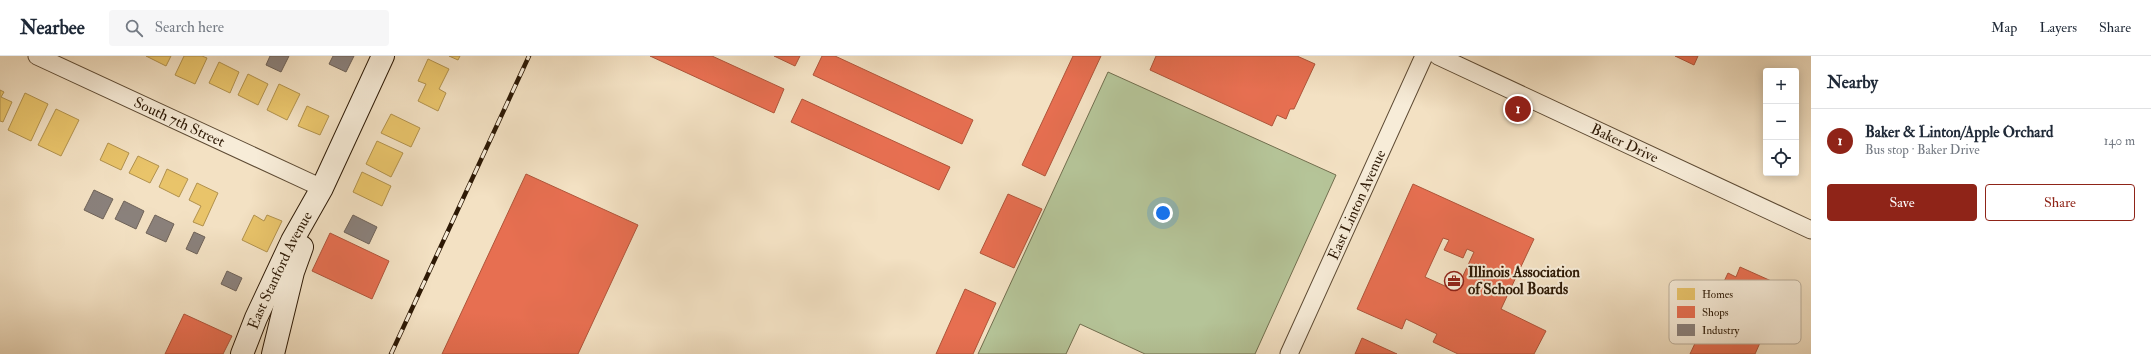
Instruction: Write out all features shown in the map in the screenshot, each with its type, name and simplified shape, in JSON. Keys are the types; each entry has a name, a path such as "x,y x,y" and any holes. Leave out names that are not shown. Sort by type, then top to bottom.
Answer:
{"main road":[{"name":"East Stanford Avenue","path":"242,354 256,318 292,241 322,188 383,56"},
{"name":"East Stanford Avenue","path":"273,354 293,272 322,188"}],"street":[{"name":"South 7th Street","path":"37,56 322,188"},
{"name":"East Linton Avenue","path":"1289,354 1424,56"},
{"name":"Baker Drive","path":"1438,56 1811,230"}],"green space":[{"path":"1108,72 1336,175 1255,354 1145,354 1080,324 1066,354 978,354"}],"building: Homes":[{"path":"146,56 171,56 166,66"},
{"path":"184,56 202,56 207,58 195,84 175,75"},
{"path":"449,56 460,56 458,60"},
{"path":"428,59 449,69 439,89 446,93 438,111 418,101 426,84 418,81"},
{"path":"219,62 239,72 230,93 209,83"},
{"path":"248,74 268,84 258,105 238,95"},
{"path":"279,84 300,94 287,120 267,110"},
{"path":"0,90 4,92 1,97 12,102 3,122 0,121"},
{"path":"25,93 48,104 31,141 8,130"},
{"path":"307,106 329,116 320,135 298,126"},
{"path":"56,109 79,120 61,156 38,145"},
{"path":"391,114 420,128 411,147 381,133"},
{"path":"377,141 403,153 391,177 366,164"},
{"path":"108,143 129,153 121,170 100,160"},
{"path":"138,156 159,166 150,183 129,173"},
{"path":"167,169 188,179 179,197 159,187"},
{"path":"362,172 391,186 382,206 353,192"},
{"path":"197,183 218,193 203,226 193,222 201,206 189,200"},
{"path":"254,215 264,221 267,215 282,221 267,252 242,240"}],"building: Shops":[{"path":"650,56 712,56 784,89 774,113"},
{"path":"774,56 800,56 795,66"},
{"path":"822,56 835,56 973,120 962,144 813,75"},
{"path":"1073,56 1101,56 1045,176 1022,165"},
{"path":"1156,56 1297,56 1315,64 1294,109 1290,109 1286,119 1277,115 1272,126 1150,70"},
{"path":"1675,56 1698,56 1694,65"},
{"path":"802,99 950,167 939,190 791,122"},
{"path":"526,174 638,225 578,354 442,354"},
{"path":"1413,184 1534,239 1501,309 1546,331 1534,354 1458,354 1433,342 1437,334 1406,319 1402,329 1357,309","holes":["1443,238 1449,240 1444,250 1463,258 1467,249 1474,252 1456,291 1425,277"]},
{"path":"1008,194 1042,209 1014,268 980,253"},
{"path":"330,233 389,261 372,299 312,271"},
{"path":"1740,267 1769,280 1725,280 1728,273 1736,277"},
{"path":"965,289 996,303 973,354 936,354"},
{"path":"184,314 232,336 223,354 165,354"},
{"path":"1362,338 1397,354 1355,354"},
{"path":"1695,344 1759,344 1755,354 1690,354"}],"building: Industry":[{"path":"270,56 289,56 281,72 266,65"},
{"path":"333,56 354,56 346,72 329,64"},
{"path":"94,190 113,199 103,219 84,210"},
{"path":"124,201 144,211 136,229 115,219"},
{"path":"155,215 174,224 166,242 146,233"},
{"path":"353,215 377,227 369,244 344,232"},
{"path":"194,232 205,237 197,254 186,249"},
{"path":"227,271 242,278 236,291 221,284"}],"railway":[{"path":"391,354 529,56"}],"place":[{"name":"Baker & Linton/Apple Orchard","path":"1518,109"},
{"name":"Illinois Association of School Boards","path":"1454,281"}]}
